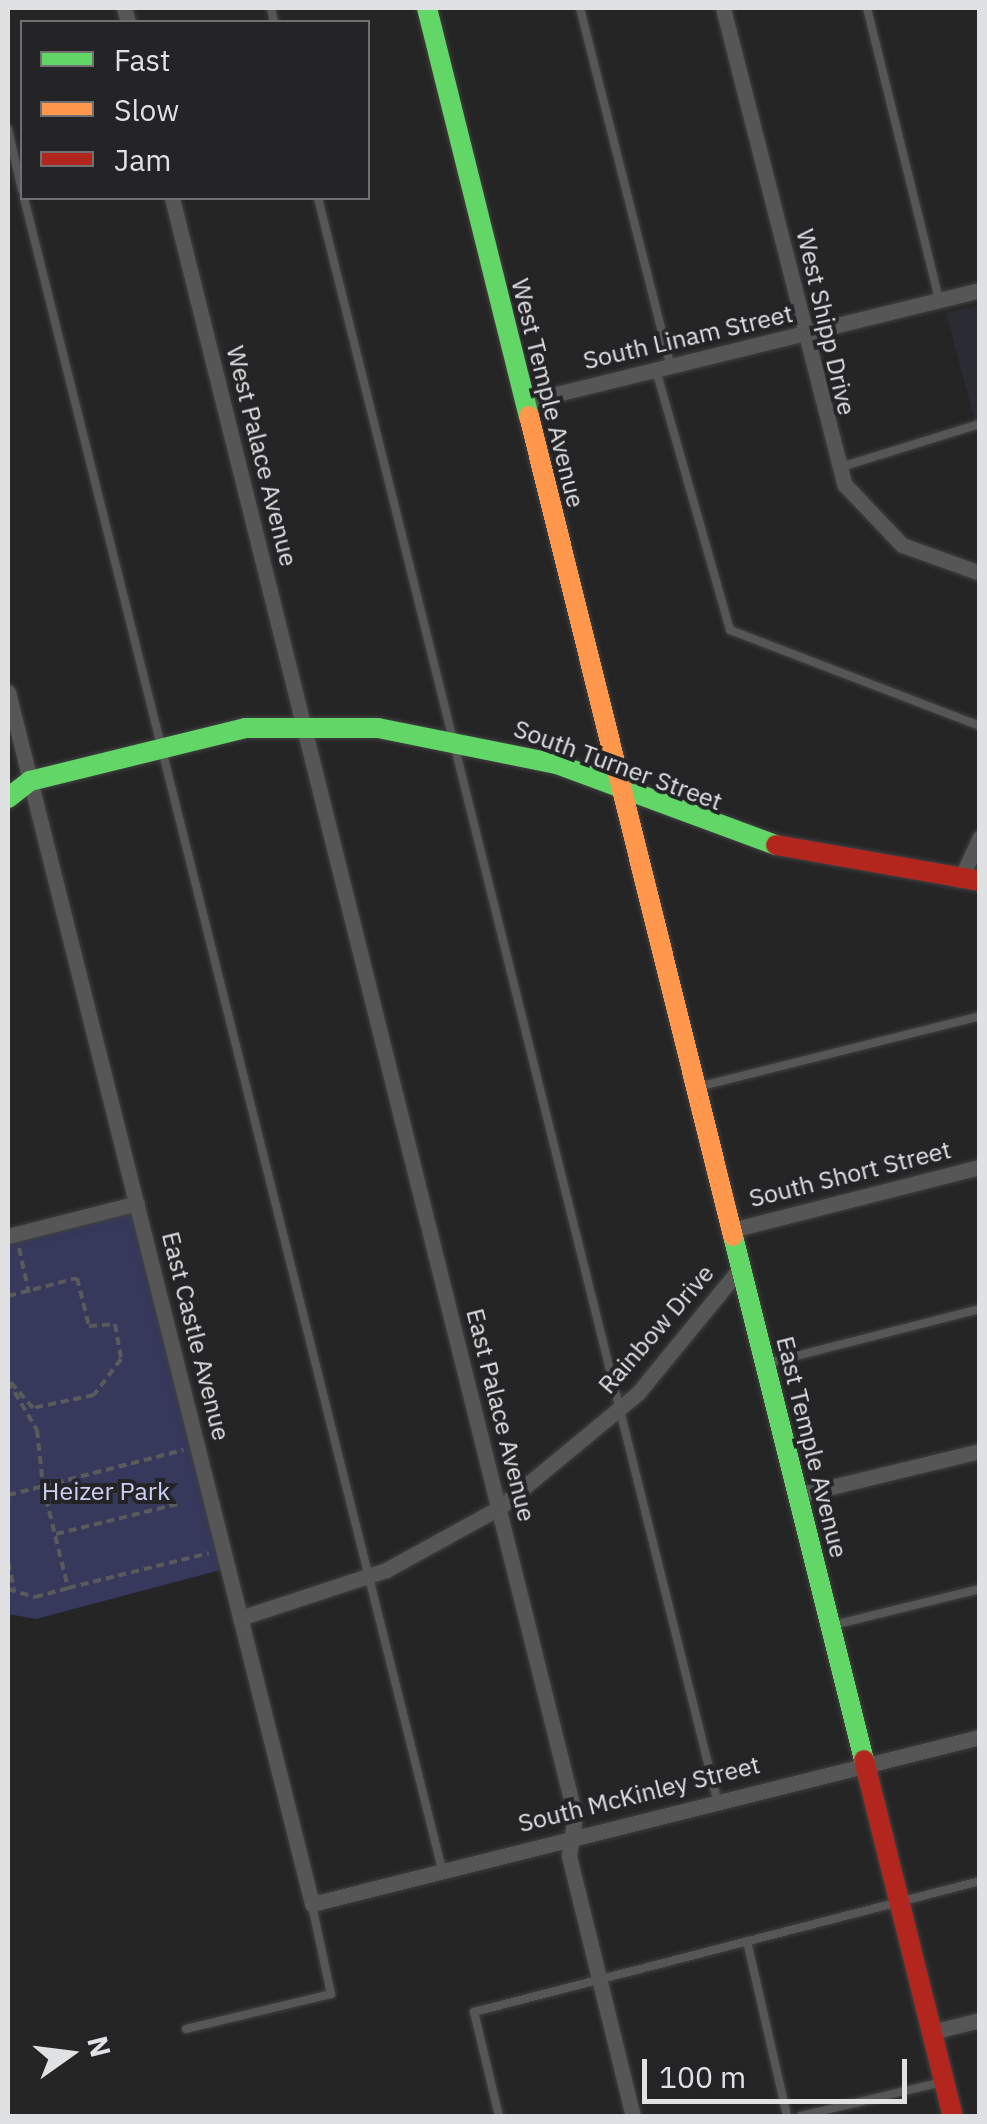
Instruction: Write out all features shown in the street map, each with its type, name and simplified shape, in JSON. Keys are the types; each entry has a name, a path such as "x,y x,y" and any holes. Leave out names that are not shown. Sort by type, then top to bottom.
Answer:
{"street":[{"name":"West Temple Avenue","path":"427,8 622,790"},
{"name":"West Shipp Drive","path":"723,8 838,468 902,545 980,573"},
{"name":"West Palace Avenue","path":"172,200 304,726"},
{"name":"South Linam Street","path":"524,402 980,290"},
{"name":"East Castle Avenue","path":"8,692 312,1904"},
{"name":"South Turner Street","path":"8,798 30,780 160,746 304,726 452,738 622,790 784,848 970,880"},
{"name":"East Palace Avenue","path":"304,726 499,1508 572,1835 600,1983 633,2116"},
{"name":"East Temple Avenue","path":"622,790 953,2116"},
{"path":"970,880 980,837"},
{"name":"South Short Street","path":"732,1230 980,1167"},
{"path":"12,1235 137,1204"},
{"name":"Rainbow Drive","path":"240,1618 368,1578 499,1508 616,1414 742,1267"},
{"path":"798,1495 980,1450"},
{"name":"South McKinley Street","path":"312,1904 572,1835 980,1737"},
{"path":"932,2032 980,2020"}],"lane":[{"path":"580,8 663,368 730,630 980,726"},
{"path":"866,8 940,300"},
{"path":"8,129 20,181"},
{"path":"24,200 442,1869"},
{"path":"318,200 616,1414 717,1800"},
{"path":"838,468 980,424"},
{"path":"696,1088 980,1016"},
{"path":"765,1365 980,1309"},
{"path":"830,1626 980,1589"},
{"path":"499,2116 474,2012 600,1983 980,1881"},
{"path":"186,2030 331,1994 312,1904"},
{"path":"747,1941 787,2116"},
{"path":"801,2116 944,2081"}],"path":[{"path":"12,1235 29,1292"},
{"path":"8,1296 77,1278 89,1326 115,1324 121,1359 94,1394 34,1408 8,1380"},
{"path":"8,1380 37,1430 43,1486 68,1588"},
{"path":"8,1495 198,1446"},
{"path":"55,1534 177,1504"},
{"path":"8,1562 11,1589 34,1597 223,1550"}],"shaded area":[{"path":"979,305 980,424 976,426 946,313"}],"green space":[{"name":"Heizer Park","path":"137,1203 228,1568 36,1619 8,1614 8,1236"}],"traffic: fast":[{"path":"427,8 529,416"},
{"path":"8,798 30,781 245,728 378,728 557,764 776,845"},
{"path":"733,1236 864,1760"}],"traffic: slow":[{"path":"529,416 733,1236"}],"traffic: jam":[{"path":"776,845 980,881"},
{"path":"864,1760 953,2116"}]}
